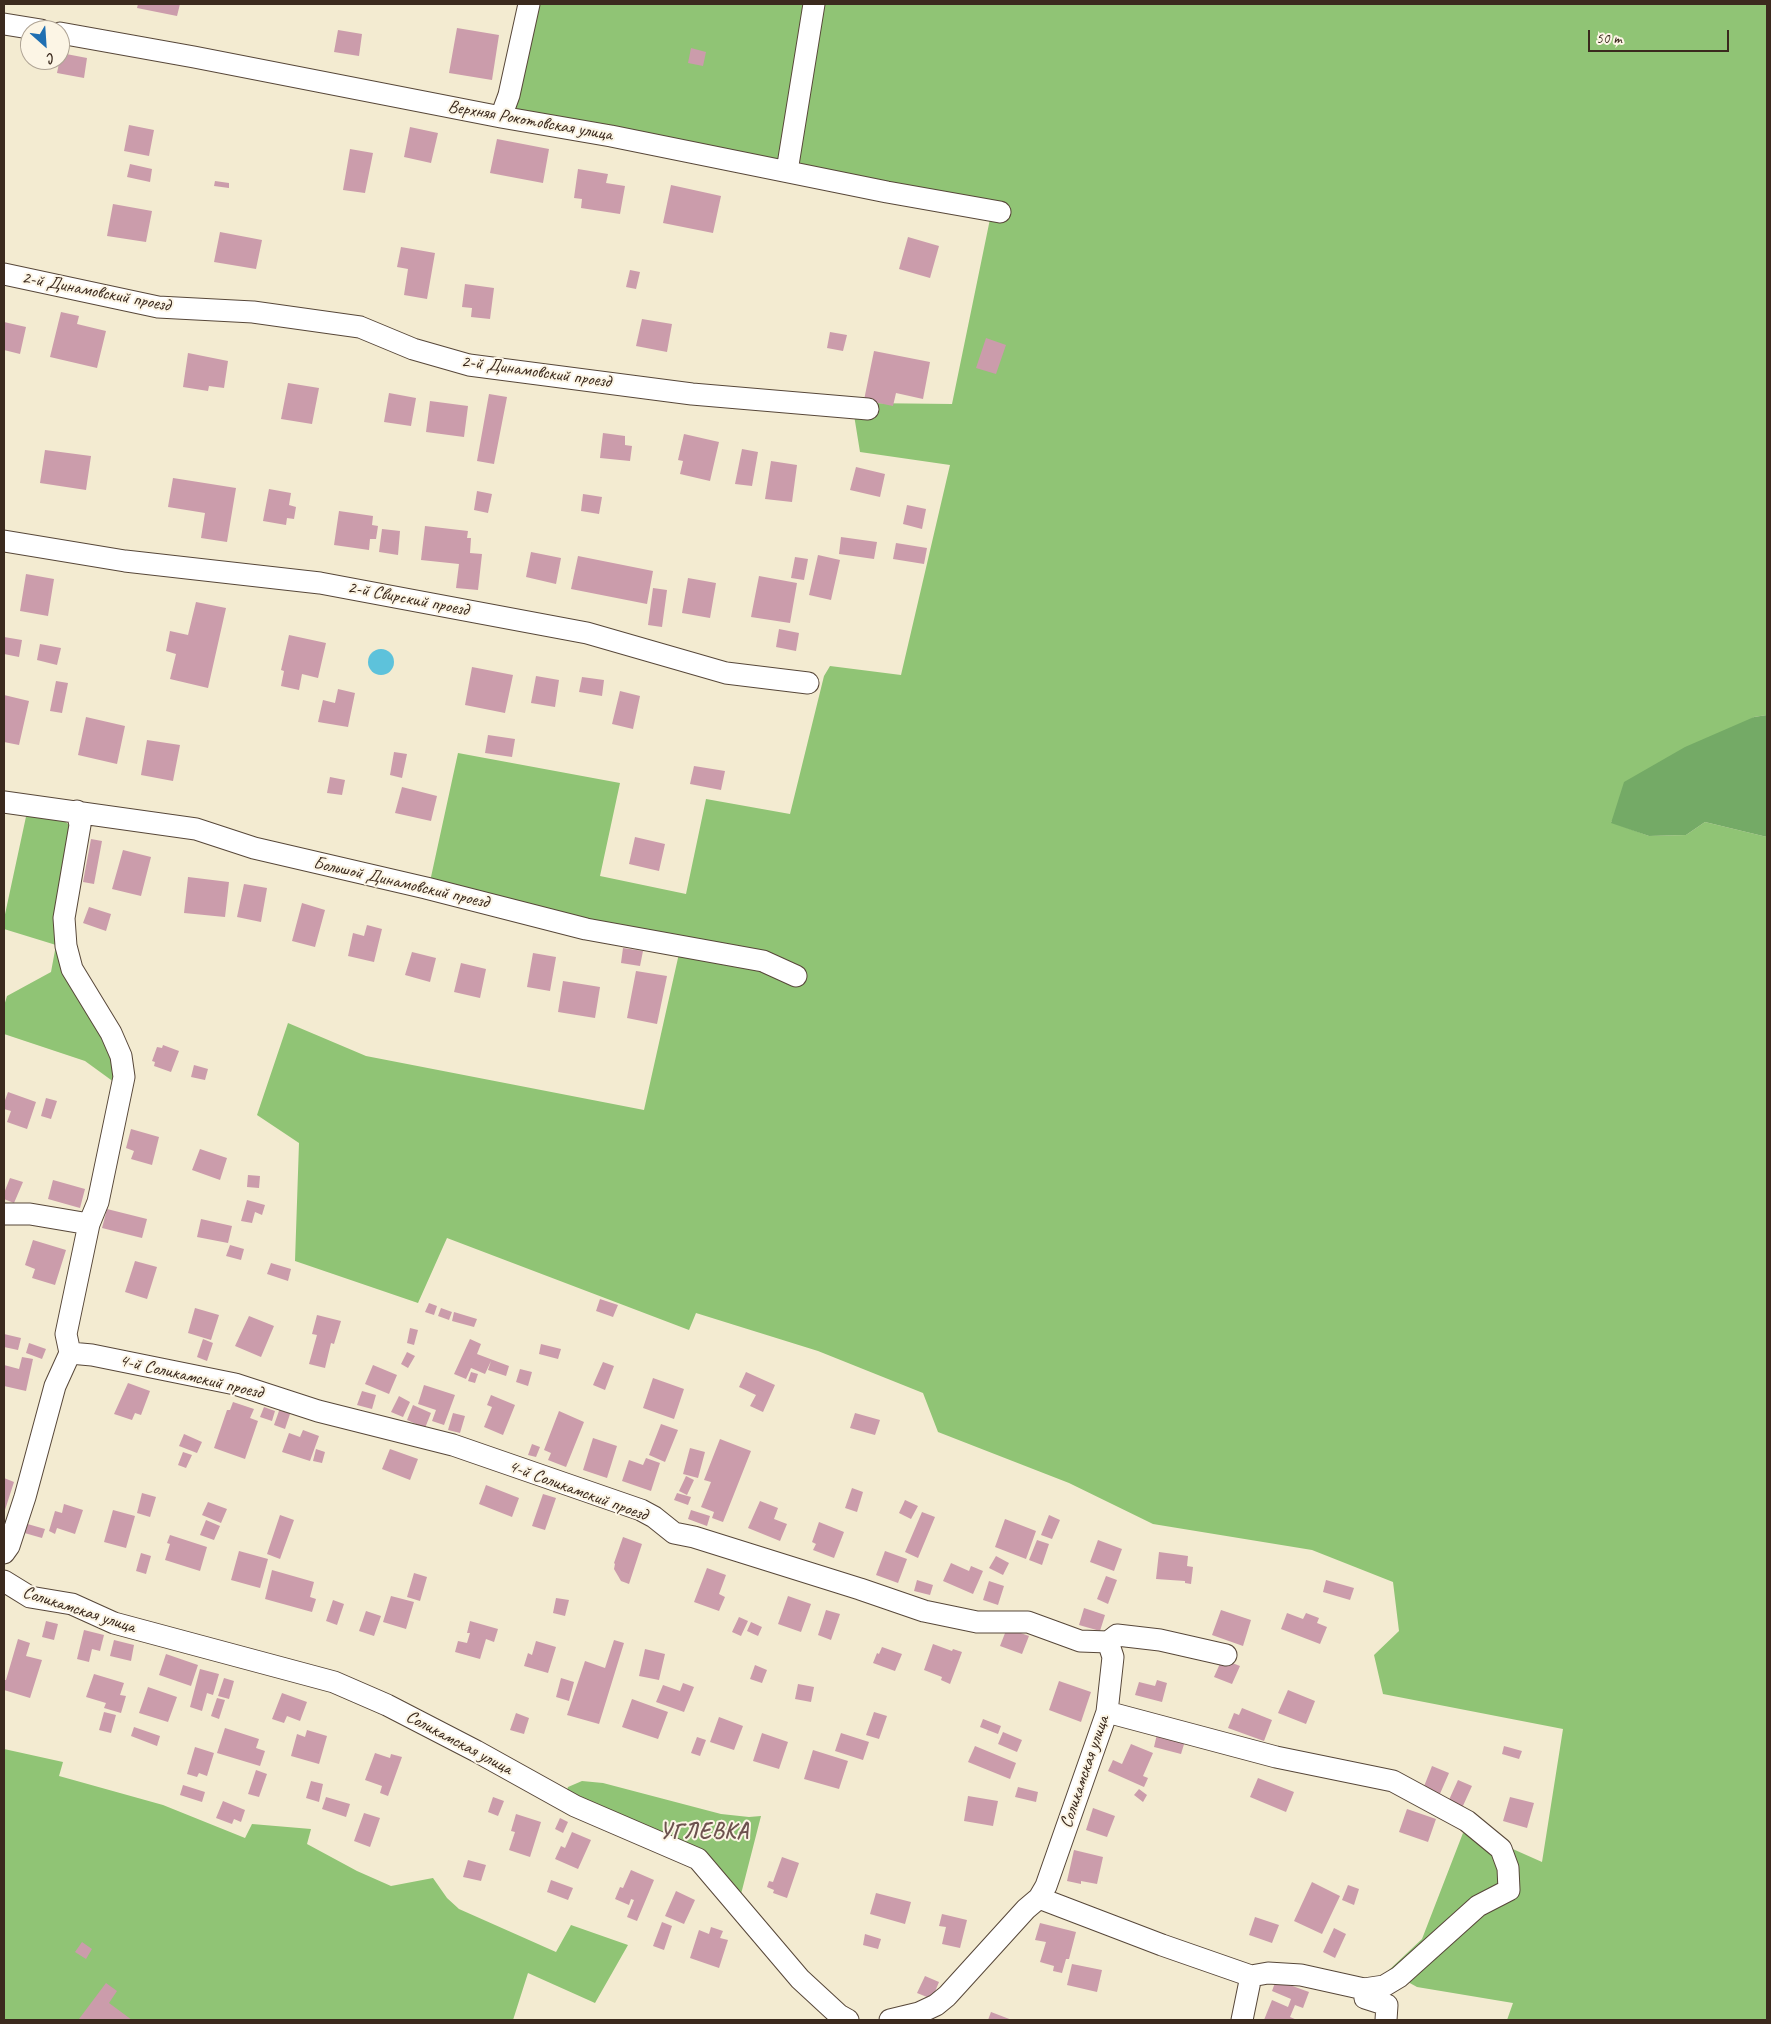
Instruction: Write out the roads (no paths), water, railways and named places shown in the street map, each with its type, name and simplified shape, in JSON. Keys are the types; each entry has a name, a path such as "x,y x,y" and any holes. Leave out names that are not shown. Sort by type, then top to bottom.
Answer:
{"street":[{"path":"501,117 509,95 529,4"},
{"path":"787,171 814,4"},
{"path":"4,24 20,27"},
{"name":"Верхняя Рокотовская улица","path":"70,35 501,117 611,136 887,192 1000,212"},
{"name":"2-й Динамовский проезд","path":"4,274 158,306 253,312 360,327 413,349 469,365 692,394 868,409"},
{"name":"2-й Свирский проезд","path":"4,541 125,561 320,583 587,633 726,673 808,683"},
{"name":"Большой Динамовский проезд","path":"4,802 196,830 254,848 426,888 586,929 763,961 796,976"},
{"path":"4,1553 9,1546 25,1497 55,1386 70,1354 66,1334 89,1224 98,1202 124,1077 118,1048 72,969 66,946 64,918 80,825 77,812"},
{"path":"4,1214 30,1214 89,1224"},
{"name":"4-й Соликамский проезд","path":"70,1354 92,1355 235,1384 318,1411 453,1445 641,1510 654,1517 674,1533 704,1540 924,1611 976,1622 1028,1622 1080,1640 1108,1642 1117,1635 1160,1640 1226,1655"},
{"name":"Соликамская улица","path":"4,1582 30,1597 72,1604 114,1623 334,1682 387,1705 575,1806 698,1859 800,1979 848,2020"},
{"name":"Соликамская улица","path":"890,2020 919,2013 936,2005 947,1996 1026,1909 1039,1898 1046,1886 1107,1712 1113,1657 1108,1642"},
{"path":"1039,1898 1162,1946 1251,1976 1268,1973 1301,1975 1364,1989 1384,1986 1399,1977 1478,1906 1509,1890 1508,1868 1501,1849 1467,1821 1393,1781 1276,1757 1107,1712"},
{"path":"1242,2020 1251,1976"},
{"path":"1364,1989 1364,1998 1386,2005 1386,2020"}],"water":[{"path":"381,649 390,653 394,662 390,671 381,675 372,671 368,662 372,653"}],"district":[{"name":"УГЛЕВКА","path":"704,1832"}]}
